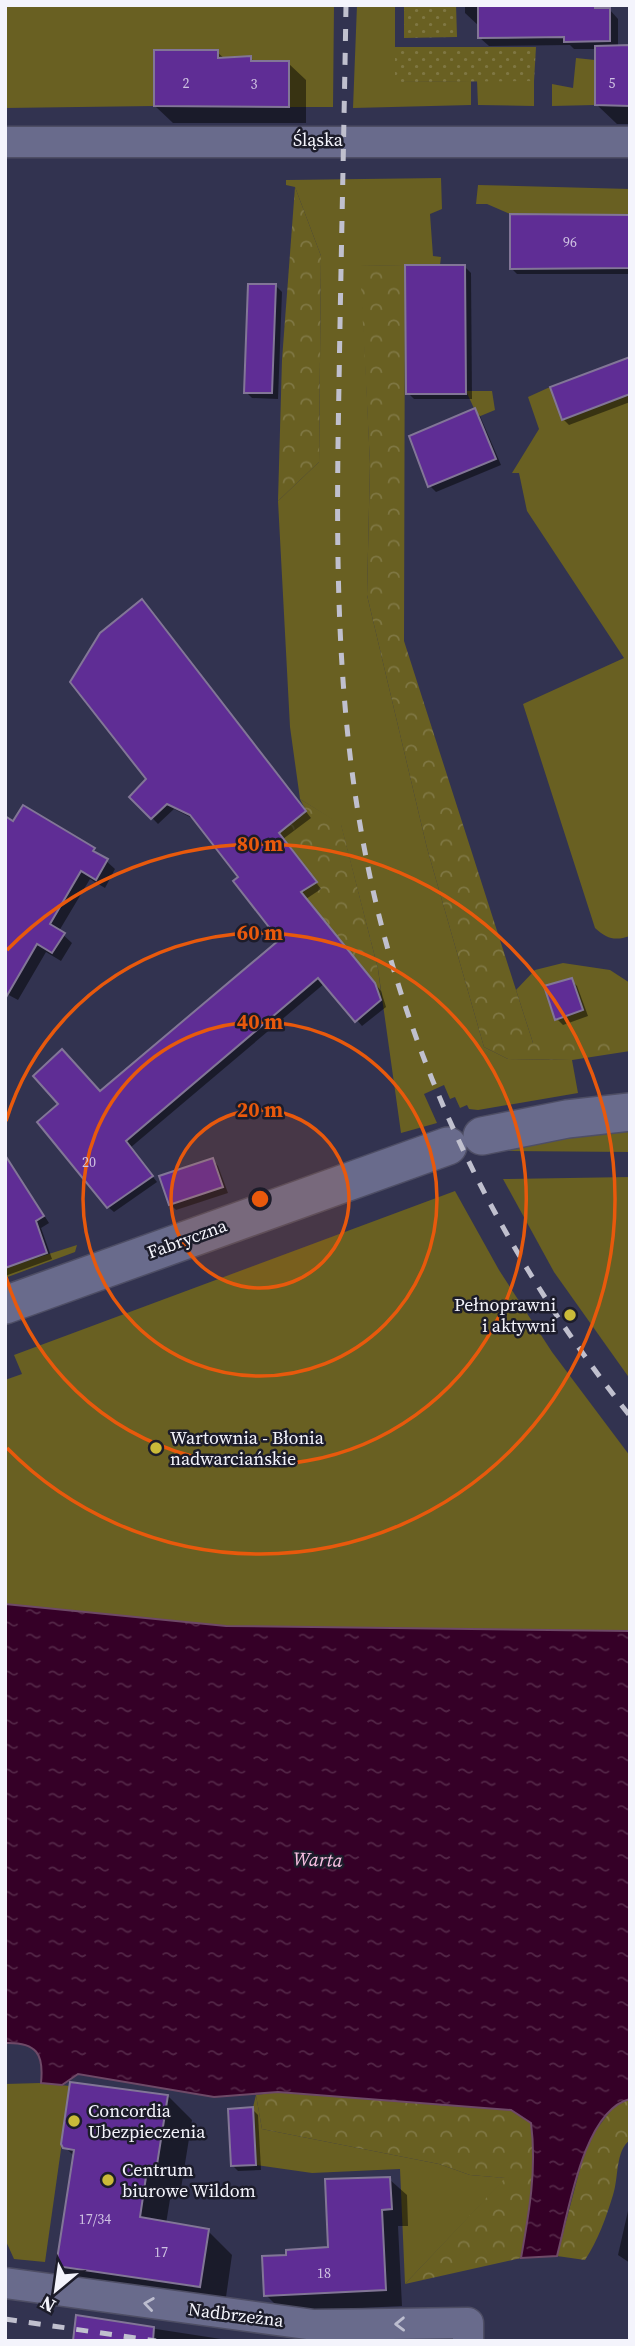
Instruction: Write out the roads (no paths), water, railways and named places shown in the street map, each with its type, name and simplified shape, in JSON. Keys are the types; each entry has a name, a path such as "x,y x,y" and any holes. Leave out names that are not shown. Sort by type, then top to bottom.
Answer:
{"street":[{"name":"Śląska","path":"5,142 630,142"},
{"name":"Fabryczna","path":"5,1305 465,1141 567,1119 630,1112"},
{"name":"Nadbrzeżna","path":"5,2283 314,2325 468,2332"}],"water":[{"name":"Warta","path":"5,1604 226,1626 630,1631 630,2099 614,2107 600,2122 589,2143 580,2166 557,2256 521,2258 531,2191 533,2140 531,2123 511,2110 278,2092 214,2097 78,2074 62,2085 41,2083 41,2064 36,2052 25,2045 5,2043"}],"railway":[{"path":"346,5 338,562 348,740 366,857 383,933 406,1008 433,1081 464,1152 500,1222 540,1289 583,1354 630,1416"},
{"path":"5,2319 156,2341"}],"place":[{"name":"Pełnoprawni i aktywni","path":"570,1315"},
{"name":"Wartownia - Błonia nadwarciańskie","path":"156,1448"},
{"name":"Concordia Ubezpieczenia","path":"74,2121"},
{"name":"Centrum biurowe Wildom","path":"108,2180"}]}
